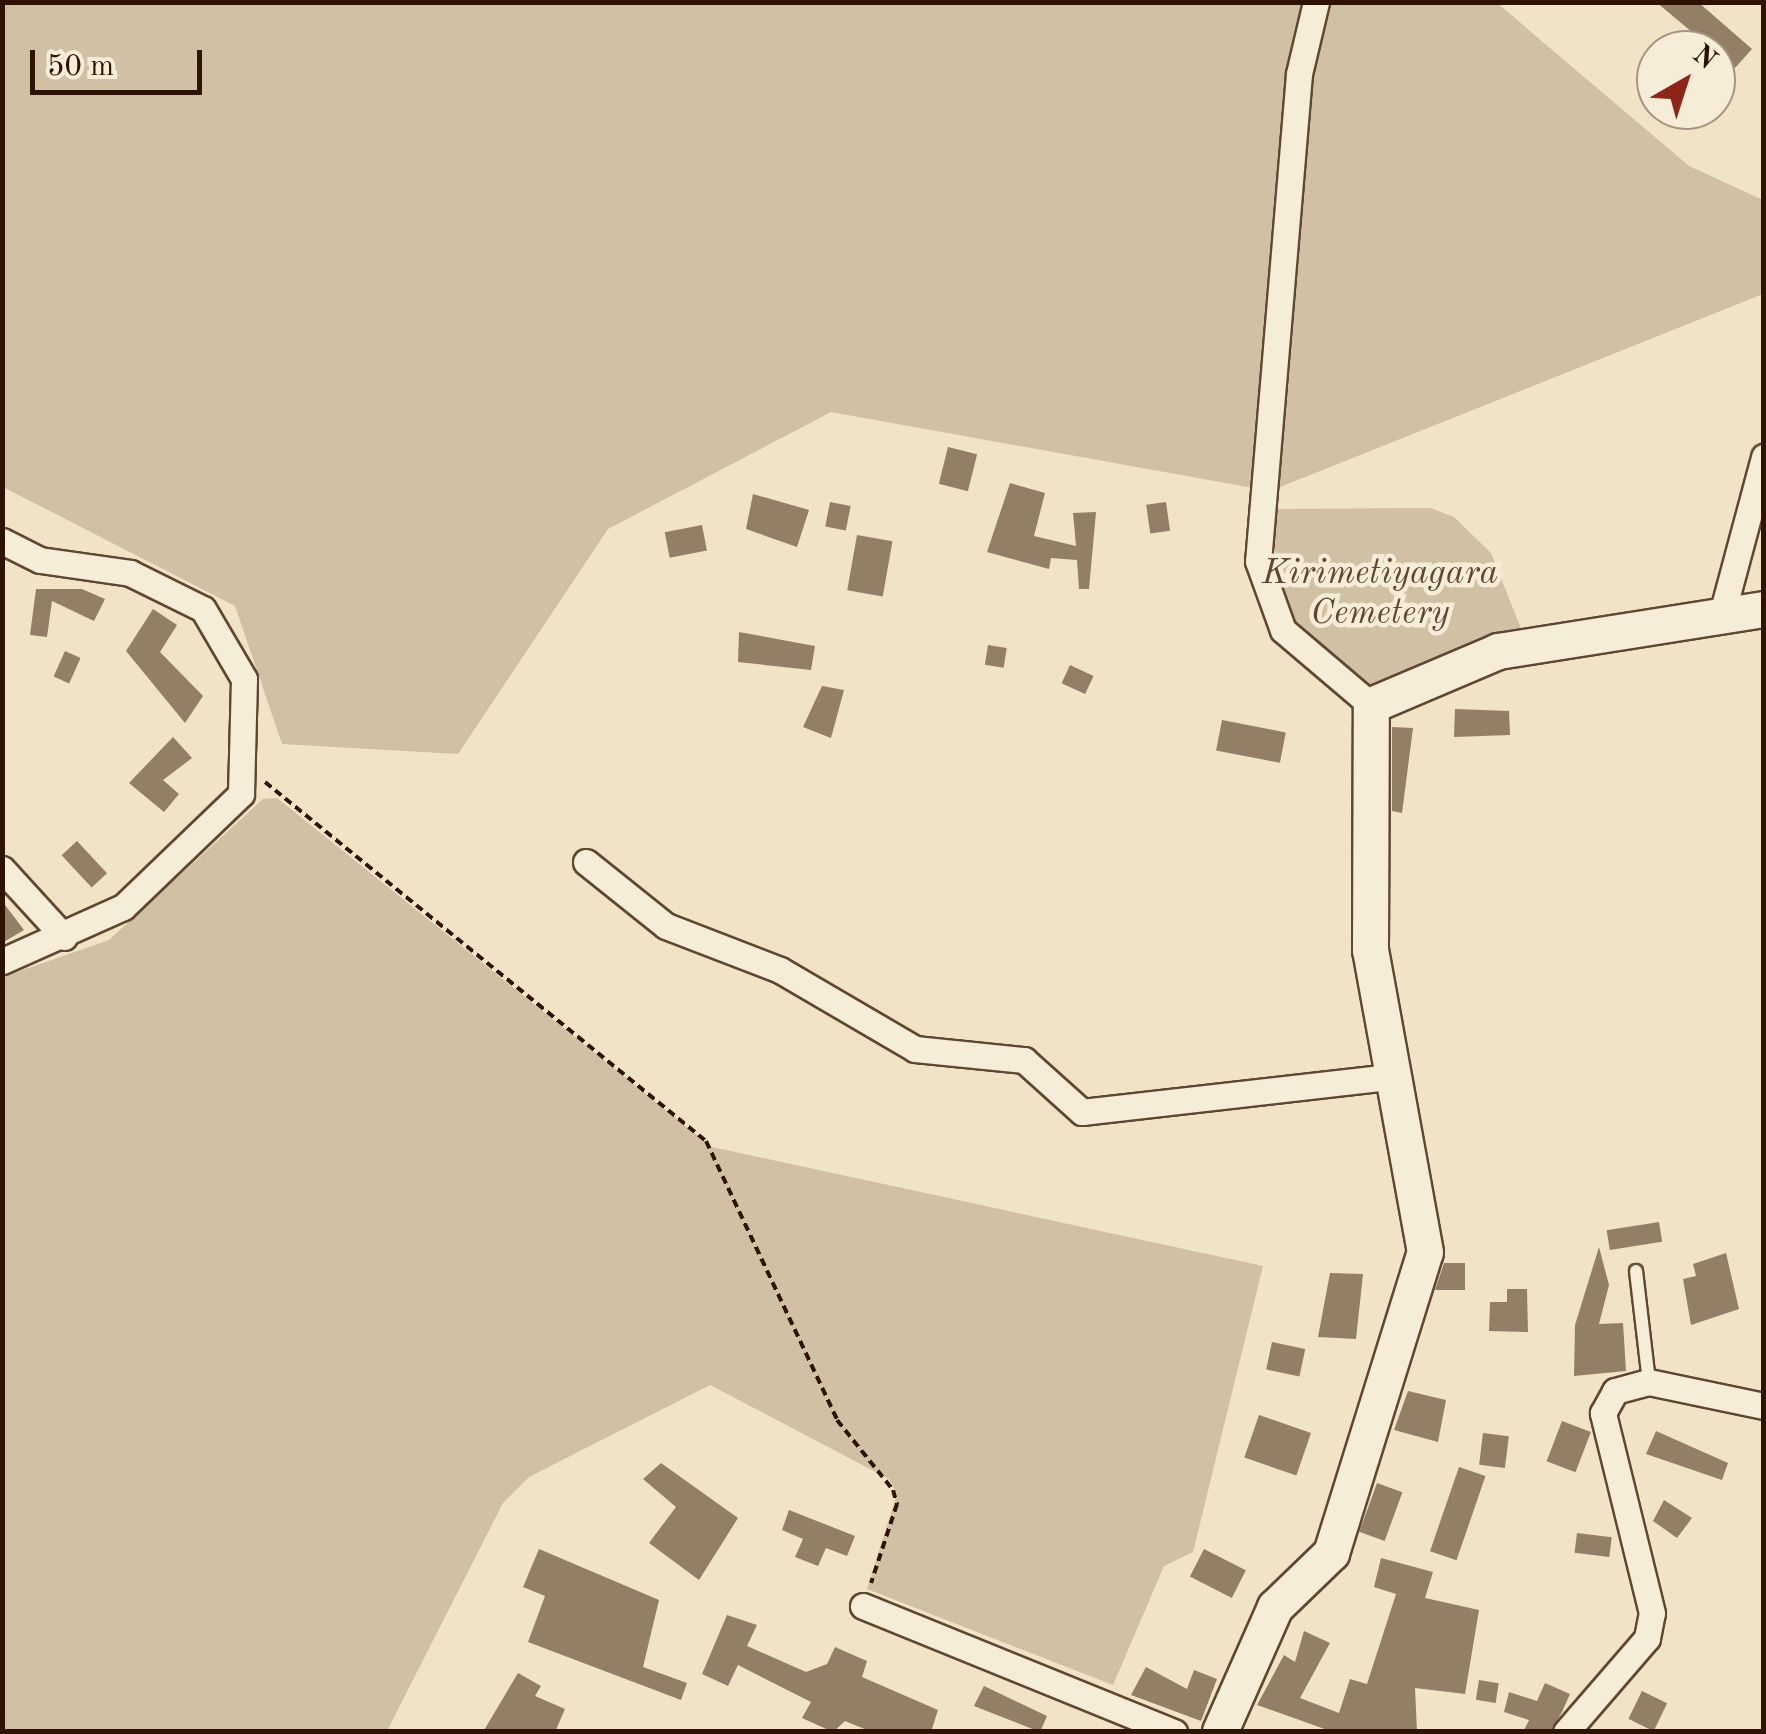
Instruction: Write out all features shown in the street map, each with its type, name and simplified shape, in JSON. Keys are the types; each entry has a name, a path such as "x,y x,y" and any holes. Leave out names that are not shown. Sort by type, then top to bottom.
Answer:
{"street":[{"path":"1196,1732 1222,1731 1283,1596 1331,1553 1425,1252 1388,1077 1370,950 1370,705 1283,630 1258,561 1299,74 1316,2"},
{"path":"1722,614 1764,457"},
{"path":"2,541 40,560 130,573 203,609 244,679 238,760 242,794 124,908 2,961"},
{"path":"1370,705 1498,652 1764,609"},
{"path":"586,862 666,926 780,970 915,1049 1024,1060 1082,1112 1388,1077"},
{"path":"2,869 64,937"},
{"path":"1566,1732 1647,1638 1648,1584 1603,1414 1615,1391 1649,1382 1764,1406"},
{"path":"863,1606 1174,1732"}],"lane":[{"path":"1636,1271 1649,1382"}],"path":[{"path":"238,760 706,1141 837,1420 893,1490 897,1504 863,1606"}],"green space":[{"path":"2,3 1497,3 1636,121 1636,130 1647,130 1689,166 1763,200 1763,294 1270,491 831,412 608,529 458,754 282,744 235,606 3,487"},
{"name":"Kirimetiyagara Cemetery","path":"1430,508 1454,517 1491,553 1522,631 1358,691 1283,609 1270,509"},
{"path":"277,798 712,1147 1263,1266 1193,1552 1164,1566 1113,1685 867,1589 897,1494 889,1479 710,1385 529,1477 503,1503 387,1731 3,1731 3,977 109,940 263,799"}],"building":[{"path":"1656,2 1698,2 1730,30 1690,30"},
{"path":"1736,35 1752,49 1736,67"},
{"path":"948,447 977,454 968,491 939,484"},
{"path":"1010,483 1045,493 1034,536 1076,546 1073,513 1096,512 1089,589 1079,589 1077,560 1051,558 1049,569 987,552"},
{"path":"753,494 809,510 797,547 746,529"},
{"path":"830,502 851,506 846,531 825,527"},
{"path":"1166,502 1170,531 1150,534 1146,505"},
{"path":"702,525 707,551 670,558 665,532"},
{"path":"857,535 892,541 883,596 847,590"},
{"path":"36,589 82,589 105,599 94,621 52,601 47,637 30,635"},
{"path":"153,609 177,625 160,652 203,696 185,723 126,651"},
{"path":"739,632 815,646 811,670 738,662"},
{"path":"988,645 1007,648 1004,668 985,665"},
{"path":"65,651 81,658 69,683 54,677"},
{"path":"1070,665 1094,676 1085,694 1062,683"},
{"path":"822,686 844,690 831,738 803,727"},
{"path":"1455,709 1509,711 1510,735 1454,737"},
{"path":"1222,720 1286,732 1280,763 1216,750"},
{"path":"1392,727 1413,728 1402,813 1392,811"},
{"path":"173,737 192,758 163,780 179,794 164,812 129,783"},
{"path":"77,841 107,873 92,888 62,855"},
{"path":"2,901 24,930 2,943"},
{"path":"1659,1222 1662,1242 1610,1250 1607,1230"},
{"path":"1599,1247 1609,1285 1599,1324 1623,1323 1626,1371 1574,1376 1575,1325"},
{"path":"1726,1253 1739,1309 1691,1325 1683,1279 1696,1276 1693,1264"},
{"path":"1444,1263 1465,1263 1465,1290 1435,1290"},
{"path":"1330,1273 1363,1274 1356,1339 1318,1337"},
{"path":"1507,1289 1527,1289 1528,1332 1489,1331 1490,1302 1507,1302"},
{"path":"1272,1342 1305,1349 1299,1376 1266,1369"},
{"path":"1408,1391 1446,1400 1438,1442 1394,1430"},
{"path":"1259,1415 1311,1433 1296,1475 1244,1458"},
{"path":"1562,1421 1591,1432 1576,1472 1547,1461"},
{"path":"1656,1431 1728,1463 1722,1480 1646,1454"},
{"path":"1483,1433 1509,1436 1505,1468 1479,1465"},
{"path":"661,1463 738,1518 699,1580 649,1543 676,1507 643,1479"},
{"path":"1459,1467 1485,1476 1456,1560 1430,1551"},
{"path":"1377,1483 1402,1492 1385,1541 1359,1532"},
{"path":"1664,1500 1692,1518 1677,1538 1653,1521"},
{"path":"789,1510 855,1536 847,1556 826,1548 818,1566 795,1557 803,1539 782,1530"},
{"path":"1577,1533 1612,1537 1609,1557 1575,1553"},
{"path":"539,1549 659,1600 643,1667 687,1683 681,1700 528,1642 545,1596 523,1587"},
{"path":"1204,1549 1246,1570 1232,1598 1190,1577"},
{"path":"1381,1558 1433,1572 1425,1598 1479,1610 1465,1694 1415,1688 1417,1732 1333,1732 1257,1705 1284,1655 1295,1662 1304,1631 1330,1643 1300,1698 1339,1713 1350,1679 1367,1684 1396,1594 1374,1587"},
{"path":"727,1615 757,1625 747,1646 806,1672 827,1664 835,1647 867,1661 862,1677 938,1710 931,1732 872,1732 845,1721 833,1732 802,1718 811,1702 738,1665 728,1686 702,1674"},
{"path":"1146,1667 1187,1689 1194,1670 1217,1679 1201,1721 1131,1695"},
{"path":"518,1673 541,1686 535,1696 565,1709 555,1732 483,1732"},
{"path":"1479,1680 1499,1683 1496,1703 1476,1700"},
{"path":"1545,1683 1570,1694 1562,1712 1550,1732 1523,1732 1529,1720 1504,1712 1509,1692 1537,1701"},
{"path":"984,1686 1047,1716 1040,1732 974,1706"},
{"path":"1642,1691 1667,1703 1654,1731 1628,1719"}]}
